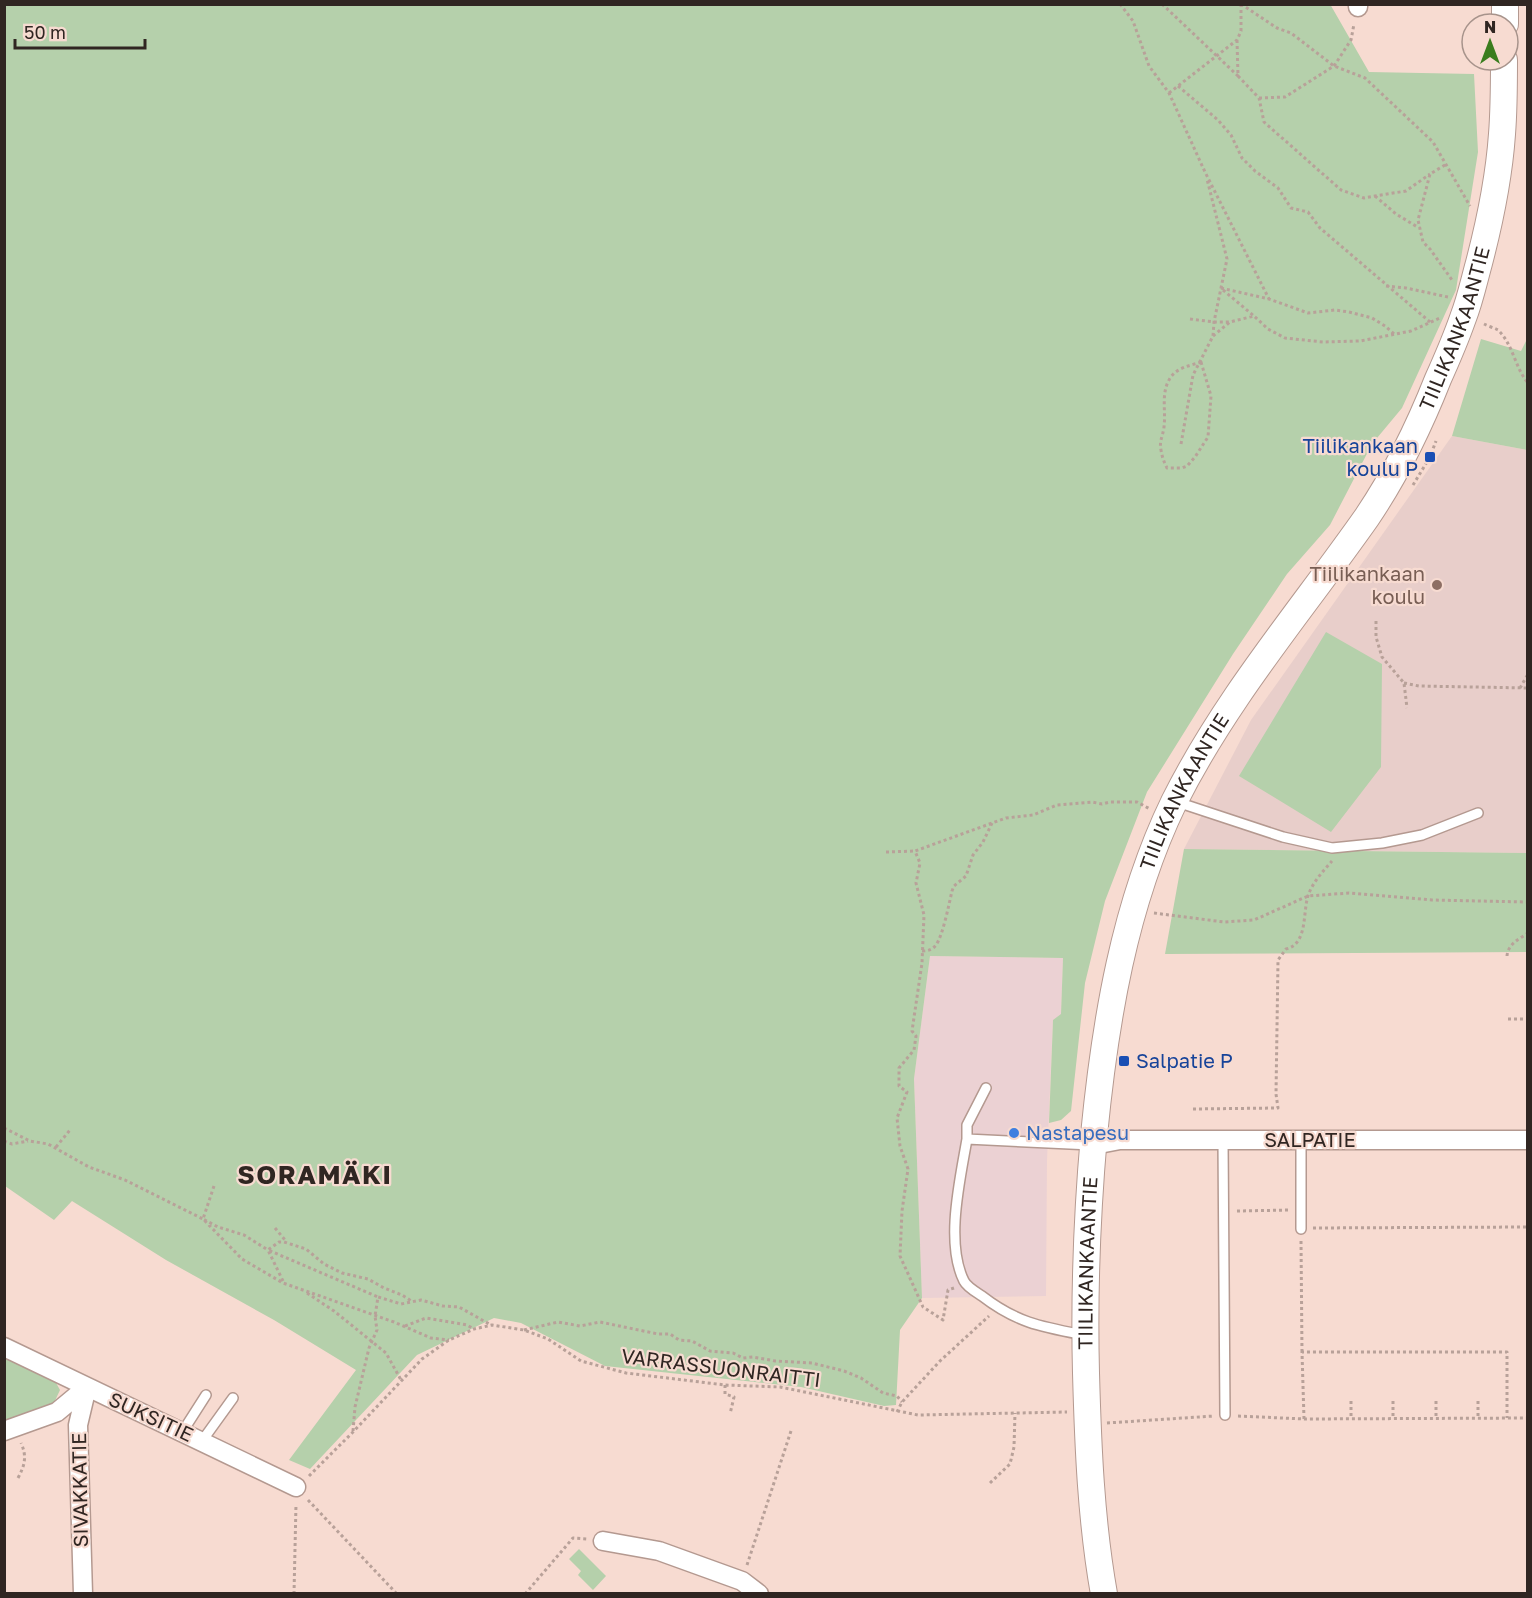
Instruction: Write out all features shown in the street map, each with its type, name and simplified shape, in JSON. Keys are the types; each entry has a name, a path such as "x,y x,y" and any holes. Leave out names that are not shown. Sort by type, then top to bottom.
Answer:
{"street":[{"name":"TIILIKANKAANTIE","path":"1104,1593 1094,1519 1099,1414 1085,1335 1087,1245 1094,1145 1101,1073 1117,974 1146,873 1171,810 1237,694 1369,513 1416,432 1470,312 1491,213 1502,135 1504,72"},
{"name":"SALPATIE","path":"1094,1145 1120,1140 1527,1140"},
{"name":"SUKSITIE","path":"4,1347 183,1431 297,1488"},
{"path":"9,1430 57,1412 87,1387"},
{"name":"SIVAKKATIE","path":"83,1593 78,1425 87,1387"},
{"path":"603,1541 659,1551 742,1581 759,1593"}],"lane":[{"path":"1171,810 1332,848 1382,843 1422,835 1478,813"},
{"path":"986,1088 967,1125 967,1139 955,1205 955,1250 965,1283 996,1307 1024,1322 1085,1335"},
{"path":"967,1139 1094,1145"},
{"path":"1223,1140 1225,1415"},
{"path":"1301,1140 1301,1228"},
{"path":"183,1431 206,1395"},
{"path":"202,1441 233,1398"}],"path":[{"path":"1120,4 1133,21 1149,66 1169,93 1205,172 1269,299"},
{"path":"1162,4 1259,98 1264,122 1341,190 1364,198 1406,191 1446,165"},
{"path":"1169,93 1237,40 1241,32 1241,4"},
{"path":"1241,4 1277,28 1291,33 1334,66 1365,78 1433,142 1469,206 1491,213"},
{"path":"1259,98 1285,97 1334,66 1351,40 1358,6"},
{"path":"1237,40 1238,76"},
{"path":"1178,86 1218,120 1231,135 1242,158 1278,188 1291,208 1308,212 1320,228 1430,322"},
{"path":"1181,444 1193,375 1213,336 1227,259 1205,172"},
{"path":"1430,174 1418,220 1423,242 1452,279 1458,294 1470,312"},
{"path":"1375,196 1396,214 1420,229"},
{"path":"1386,286 1455,298 1470,312 1497,330 1508,344 1527,383"},
{"path":"1221,288 1268,329 1284,338 1323,342 1360,341 1411,331 1446,316 1470,312"},
{"path":"1221,288 1269,299 1308,313 1335,310 1372,318 1394,334"},
{"path":"1190,319 1230,322 1254,316"},
{"path":"1213,336 1230,322"},
{"path":"1201,362 1211,396 1208,437 1196,458 1187,466 1167,468 1163,460 1160,441 1164,429 1166,387 1169,379 1177,372 1187,365 1201,362"},
{"path":"1410,489 1417,482 1430,457 1439,432"},
{"path":"1376,621 1376,637 1382,657 1404,683 1407,708"},
{"path":"1520,688 1527,674"},
{"path":"1404,683 1419,686 1527,688"},
{"path":"886,852 915,850 1006,818 1033,815 1057,806 1092,802 1102,804 1137,802 1171,810"},
{"path":"922,951 930,950 935,946 942,930 954,886 966,876 973,855 992,824"},
{"path":"1193,1109 1278,1108 1276,1094 1278,960 1297,942 1304,927 1308,896 1316,880 1346,847"},
{"path":"915,850 920,863 916,883 924,915 912,1031 916,1036 914,1050 899,1068 899,1086 907,1092 897,1118 900,1146 908,1169 902,1211 900,1256 923,1307 943,1320 948,1290 965,1283"},
{"path":"1146,912 1224,922 1254,920 1308,896 1349,893 1432,900 1527,902"},
{"path":"1507,956 1514,942 1527,933"},
{"path":"1508,1019 1527,1018"},
{"path":"4,1128 30,1141 55,1147 89,1167 125,1180 218,1227 244,1235 268,1250 378,1297 401,1304 421,1300 443,1306 459,1307 492,1325"},
{"path":"55,1147 70,1130"},
{"path":"4,1141 12,1144 30,1141"},
{"path":"203,1219 214,1186"},
{"path":"1223,1211 1301,1210"},
{"path":"203,1219 242,1259 284,1283 431,1338 449,1340"},
{"path":"1304,1419 1301,1228 1527,1227"},
{"path":"275,1228 284,1242"},
{"path":"268,1250 279,1242 306,1249 324,1264 342,1273 368,1280 402,1294 412,1302"},
{"path":"268,1250 284,1283"},
{"path":"302,1290 334,1311 386,1353 401,1380"},
{"path":"352,1433 355,1407 369,1348 377,1330 375,1316 378,1297"},
{"path":"897,1412 902,1402 996,1307"},
{"path":"404,1326 426,1318 467,1325 474,1329"},
{"path":"524,1330 558,1322 580,1326 600,1322 658,1334 670,1334 679,1340 692,1341 710,1351 733,1353 742,1358 812,1363 844,1371 861,1378 883,1393 897,1396 902,1402"},
{"name":"VARRASSUONRAITTI","path":"297,1488 422,1359 449,1340 474,1329 492,1325 524,1330 548,1339 581,1361 626,1373 725,1385 780,1387 918,1415 1015,1413 1225,1415 1304,1419 1527,1418"},
{"path":"1302,1352 1507,1352 1507,1418"},
{"path":"725,1385 725,1394 734,1397 730,1414"},
{"path":"1351,1401 1351,1419"},
{"path":"1393,1401 1393,1418"},
{"path":"1436,1401 1436,1418"},
{"path":"1478,1401 1478,1418"},
{"path":"990,1483 1011,1464 1015,1413"},
{"path":"9,1430 25,1451 25,1465 18,1478"},
{"path":"742,1581 791,1431"},
{"path":"294,1593 297,1488"},
{"path":"297,1488 397,1593"},
{"path":"525,1593 573,1538 603,1541"}],"shaded area":[{"name":"Tiilikankaan koulu","path":"1452,436 1527,450 1527,853 1184,849 1251,720"},
{"path":"930,956 1063,958 1061,1015 1053,1020 1047,1160 1046,1296 922,1298 914,1079"}],"green space":[{"path":"1330,4 1369,72 1474,74 1478,152 1456,290 1402,408 1372,444 1330,525 1287,574 1233,654 1147,792 1105,901 1085,983 1071,1111 1061,1120 1049,1123 1053,1020 1061,1014 1063,958 930,956 914,1079 922,1298 900,1330 896,1405 884,1406 801,1387 605,1366 521,1323 494,1318 417,1355 310,1469 289,1460 356,1370 274,1320 166,1260 72,1201 54,1220 5,1186 5,5"},
{"path":"1481,339 1521,351 1527,339 1527,450 1452,436"},
{"path":"1326,632 1382,664 1381,767 1331,832 1239,776"},
{"path":"1184,849 1527,853 1527,952 1165,954"},
{"path":"5,1356 55,1381 60,1390 53,1405 5,1423"},
{"path":"579,1549 606,1576 593,1590 578,1575 581,1571 569,1559"}],"place":[{"name":"Tiilikankaan koulu P","path":"1430,457"},
{"name":"Tiilikankaan koulu","path":"1437,585"},
{"name":"Salpatie P","path":"1124,1061"},
{"name":"Nastapesu","path":"1014,1133"}],"district":[{"name":"SORAMÄKI","path":"315,1175"}]}
